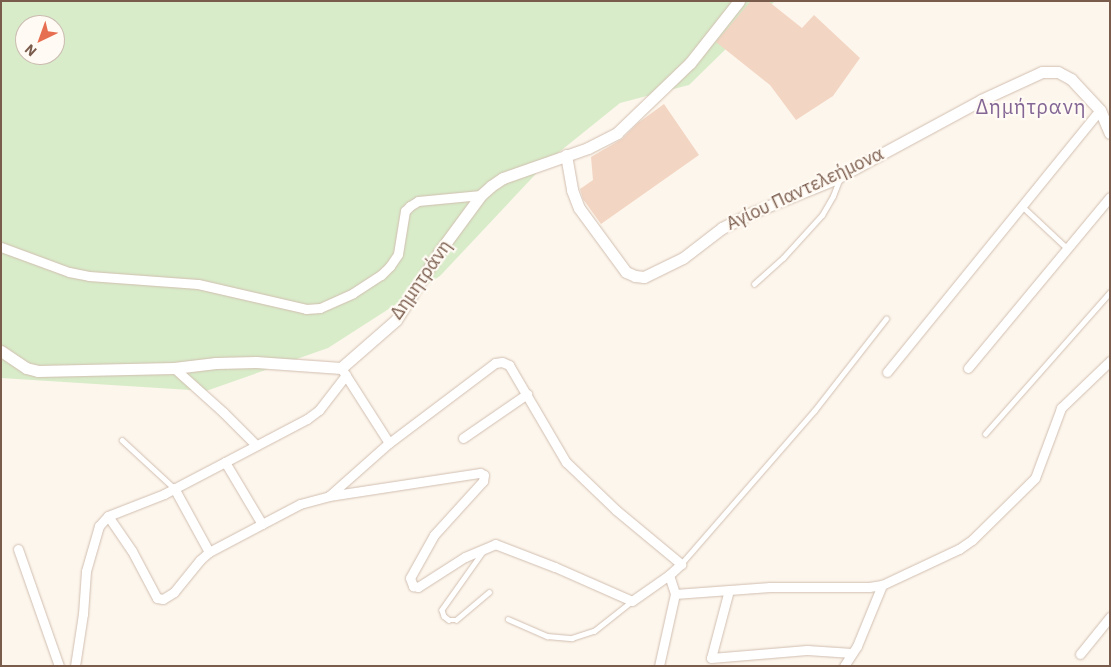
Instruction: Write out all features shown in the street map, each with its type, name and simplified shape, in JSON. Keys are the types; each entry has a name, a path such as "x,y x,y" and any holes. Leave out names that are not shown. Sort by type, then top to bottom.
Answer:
{"street":[{"name":"Δημητράνη","path":"344,372 396,320 439,252 481,195 503,178 588,148 617,133 630,123 690,63 738,1"},
{"name":"Αγίου Παντελεήμονα","path":"566,155 572,190 580,208 626,272 644,277 664,269 683,258 722,228 749,214 840,176 981,100 1042,72 1058,72 1071,79 1100,110 1110,133"},
{"path":"887,372 1100,110"},
{"path":"1,247 69,272 88,276 198,284 306,310 320,308 353,293 390,266 398,254 405,211 410,206 418,201 481,195"},
{"path":"968,368 1110,196"},
{"path":"1,351 26,368 38,371 174,368 216,363 256,362 344,372"},
{"path":"675,594 770,588 853,588 882,585 959,549 972,540 1035,478 1061,408 1110,361"},
{"path":"108,516 132,551 157,598 163,599 174,592 200,560 209,552 300,504 329,496 480,473 484,475 483,481 434,535 410,578 410,583 413,586 418,587 465,557 487,546 502,546 556,567 632,601 669,575 681,564 616,510 566,462 509,365 502,362 495,363 388,443 329,496"},
{"path":"174,368 256,445"},
{"path":"344,372 388,443"},
{"path":"74,666 90,550 99,526 108,516 174,488 307,419 320,410 344,372"},
{"path":"463,438 527,394"},
{"path":"225,462 262,524"},
{"path":"174,488 209,552"},
{"path":"18,549 59,666"},
{"path":"659,666 662,645 675,594 669,575"},
{"path":"844,666 852,653 882,585"},
{"path":"729,590 710,662 807,650 852,653"},
{"path":"1080,654 1110,617"}],"lane":[{"path":"754,284 783,258 822,215 833,196 840,176"},
{"path":"1022,206 1067,248"},
{"path":"985,434 1110,292"},
{"path":"681,564 814,410 886,319"},
{"path":"122,440 174,488"},
{"path":"487,546 442,610 444,616 449,620 456,620 489,592"},
{"path":"508,619 547,636 572,638 594,631 632,601"}],"green space":[{"path":"1,1 775,1 689,85 620,103 548,161 440,276 328,348 206,391 1,378"}],"building":[{"path":"751,1 768,1 802,28 814,15 860,58 833,96 796,120 770,85 716,42"},
{"path":"664,104 699,155 601,224 583,199 580,189 593,180 591,157 622,139 638,123"}],"district":[{"name":"Δημήτρανη","path":"1031,106"}]}
